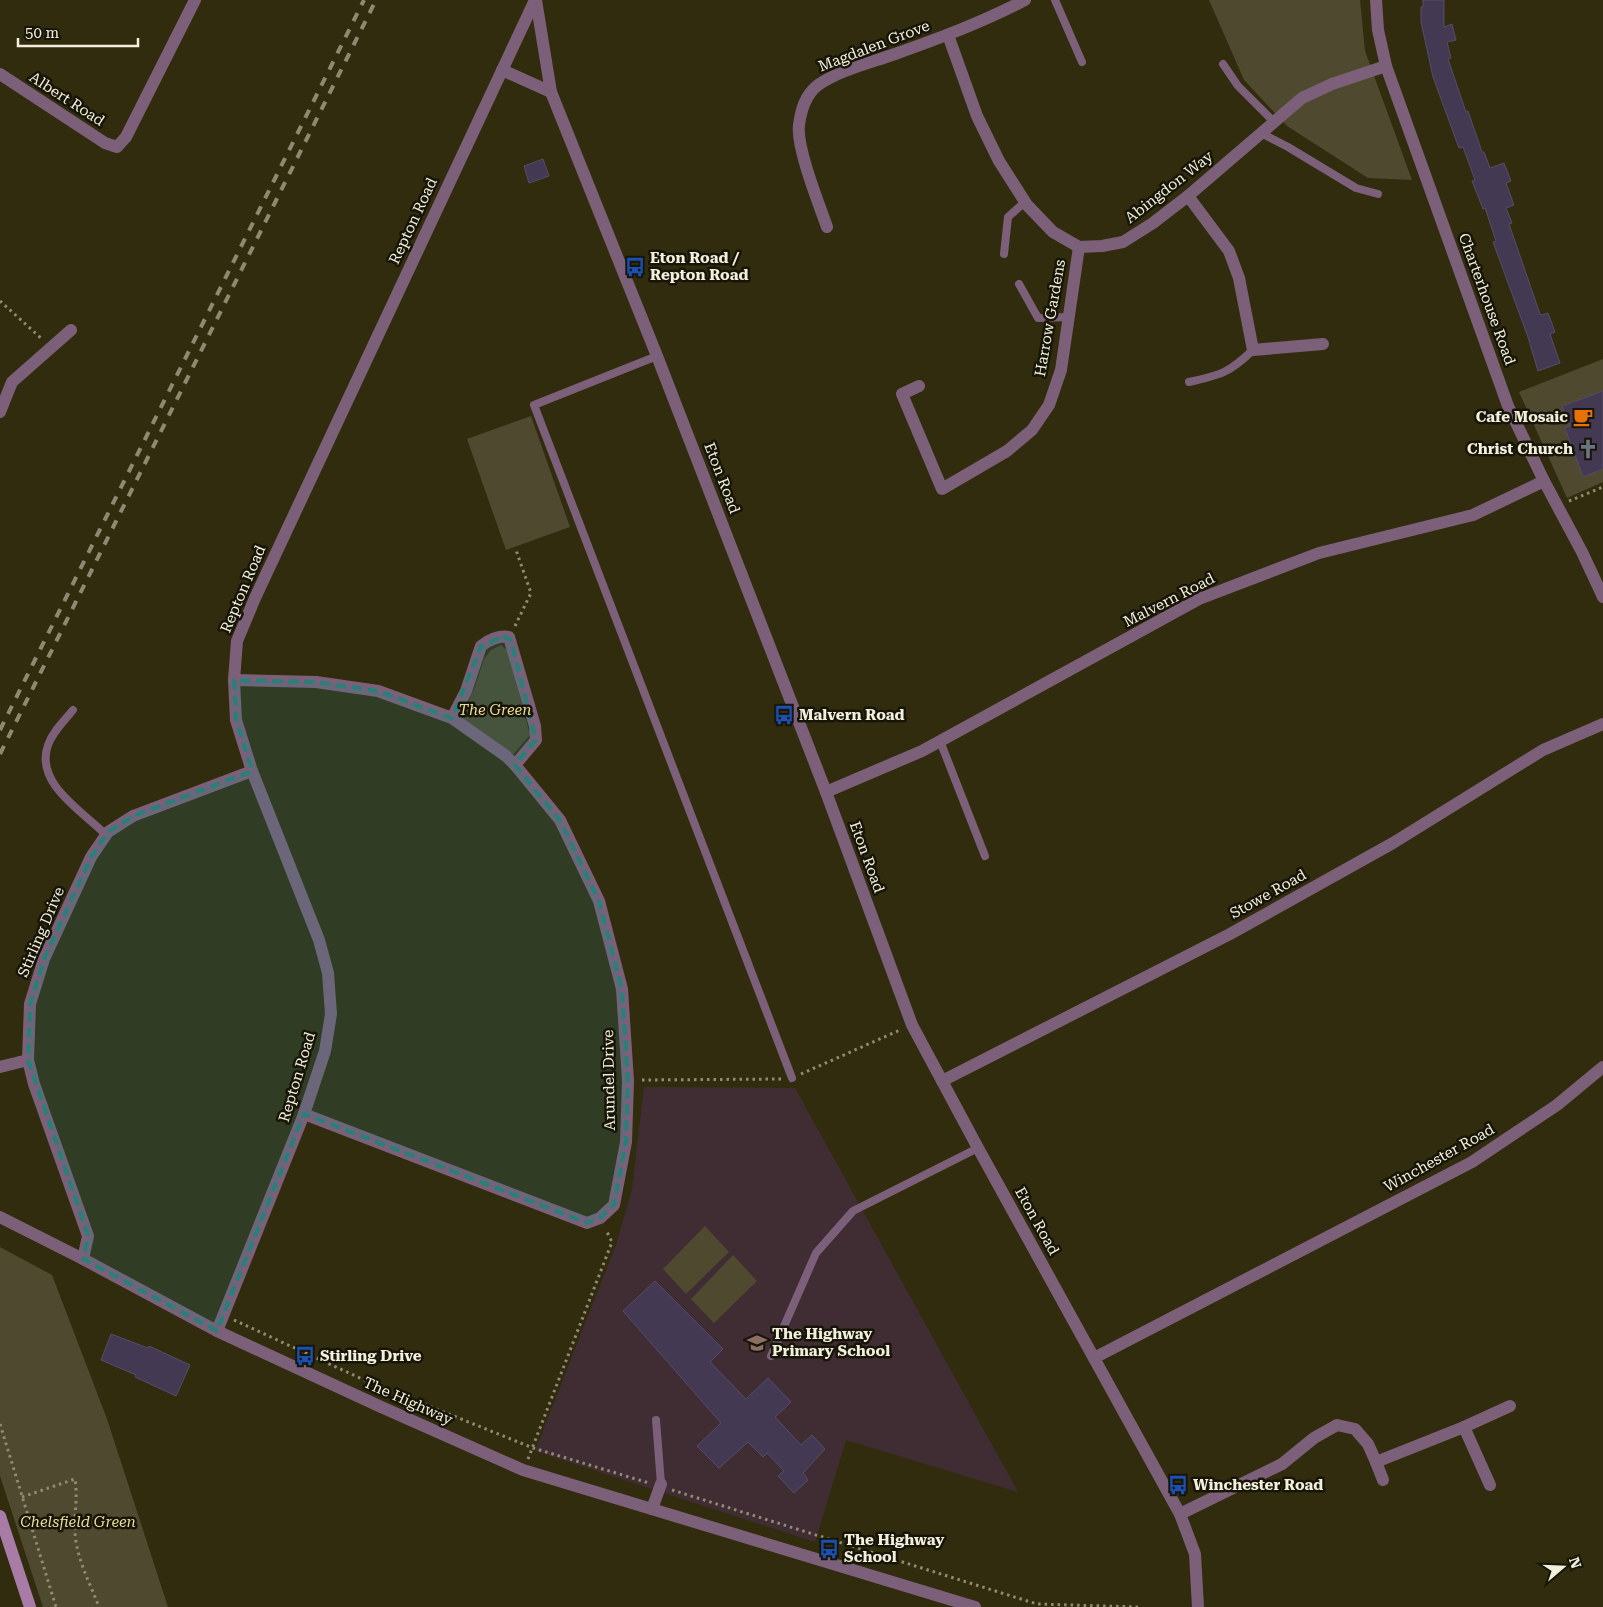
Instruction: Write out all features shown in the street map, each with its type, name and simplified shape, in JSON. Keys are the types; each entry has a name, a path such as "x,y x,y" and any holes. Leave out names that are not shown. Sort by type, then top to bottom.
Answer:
{"street":[{"name":"Albert Road","path":"0,74 105,143 117,147 126,137 195,0"},
{"name":"Repton Road","path":"217,1332 304,1114 325,1051 331,1014 328,973 319,940 252,771 236,720 234,680 237,641 254,598 536,0"},
{"name":"Eton Road","path":"536,0 551,92 657,356 826,792 912,1025 1180,1514 1195,1554 1198,1607"},
{"name":"Magdalen Grove","path":"827,227 803,154 798,127 804,102 817,86 835,76 948,35 994,16 1025,0"},
{"name":"Charterhouse Road","path":"1376,0 1378,30 1386,66 1508,406 1603,597"},
{"path":"948,35 977,116 999,161 1025,202 1053,232 1079,247"},
{"name":"Abingdon Way","path":"1079,247 1102,246 1122,242 1154,223 1188,196 1302,98 1332,84 1386,66"},
{"path":"502,70 551,92"},
{"path":"1188,196 1229,251 1239,278 1253,350 1323,344"},
{"name":"Harrow Gardens","path":"919,386 902,394 942,489 1006,452 1032,430 1049,404 1061,370 1079,247"},
{"path":"0,412 12,382 71,330"},
{"name":"Malvern Road","path":"826,792 922,751 1199,599 1319,553 1472,515 1544,481"},
{"path":"452,718 466,691 481,646 497,638 504,636 509,638 535,726 536,740 515,764"},
{"name":"Arundel Drive","path":"234,680 316,682 378,691 452,718 515,764 560,820 599,901 622,989 628,1081 626,1142 614,1205 600,1218"},
{"name":"Stowe Road","path":"942,1081 1230,934 1393,843 1544,750 1603,724"},
{"name":"Stirling Drive","path":"84,1259 88,1236 34,1084 28,1060 30,1004 44,959 91,857 108,832 133,816 252,771"},
{"path":"0,1067 28,1060"},
{"name":"Winchester Road","path":"1094,1358 1472,1162 1557,1105 1603,1067"},
{"path":"304,1114 587,1223 600,1218"},
{"name":"The Highway","path":"0,1217 84,1259 217,1332 523,1470 975,1607"},
{"path":"1376,1462 1464,1427 1510,1406"},
{"path":"1180,1514 1282,1464 1314,1438 1337,1425 1355,1429 1368,1444 1383,1480"},
{"path":"1464,1427 1490,1485"},
{"path":"652,1509 661,1484"},
{"path":"0,1516 30,1607"}],"lane":[{"path":"1055,0 1082,62"},
{"path":"1224,64 1238,86 1274,122"},
{"path":"1261,133 1356,188 1378,194"},
{"path":"1004,254 1008,217 1025,202"},
{"path":"1019,284 1038,318 1069,317"},
{"path":"1189,382 1219,376 1237,366 1253,350"},
{"path":"657,356 534,405 792,1078"},
{"path":"73,710 57,730 48,746 46,763 51,778 62,796 106,835"},
{"path":"940,741 985,856"},
{"path":"771,1356 816,1253 853,1212 978,1148"},
{"path":"656,1420 661,1484"}],"path":[{"path":"0,301 51,347"},
{"path":"1558,506 1603,487"},
{"path":"509,638 531,593 516,550"},
{"path":"523,1470 612,1242 600,1218"},
{"path":"0,1424 56,1607"},
{"path":"22,1497 75,1479 75,1536 79,1558 99,1607"}],"highlighted area":[{"path":"503,636 511,640 536,740 515,765 560,820 599,901 622,989 628,1081 626,1142 614,1205 600,1218 587,1223 304,1114 217,1331 83,1259 88,1236 28,1060 30,1004 44,959 91,857 108,832 133,816 252,771 236,720 234,680 316,682 378,691 452,718 481,646"}],"shaded area":[{"name":"The Highway Primary School","path":"644,1087 795,1088 1018,1492 846,1440 815,1542 535,1451 616,1245 632,1189"}],"green space":[{"path":"1209,0 1360,0 1365,51 1412,180 1368,178 1287,126 1244,80"},
{"path":"1603,359 1603,482 1567,498 1519,392"},
{"path":"531,416 570,527 506,550 467,439"},
{"name":"The Green","path":"501,645 508,651 530,735 511,757 463,719 464,709 474,689 484,659 491,650"},
{"path":"705,1226 729,1252 686,1294 663,1269"},
{"name":"Chelsfield Green","path":"0,1247 52,1275 107,1419 168,1607 43,1607 0,1476"},
{"path":"733,1255 757,1281 714,1323 691,1299"}],"building":[{"path":"1423,0 1444,0 1444,27 1452,24 1456,40 1447,42 1451,58 1448,59 1466,112 1468,111 1482,152 1484,152 1490,168 1504,163 1511,181 1506,183 1514,205 1506,208 1512,223 1509,224 1540,314 1548,313 1555,332 1550,334 1560,363 1538,371 1528,337 1493,242 1496,241 1485,208 1483,209 1472,181 1475,180 1463,147 1459,148 1433,77 1421,22"},
{"path":"543,159 549,176 529,183 524,166"},
{"name":"Christ Church","path":"1603,391 1603,469 1583,477 1565,428 1570,426 1562,406"},
{"path":"655,1281 723,1349 710,1362 746,1399 768,1378 791,1402 775,1417 801,1445 812,1435 825,1449 803,1473 808,1480 794,1493 778,1476 784,1471 767,1453 763,1457 748,1442 719,1468 697,1446 721,1423 623,1311"},
{"path":"111,1334 148,1348 149,1346 190,1365 176,1396 135,1377 136,1375 101,1360"}],"railway":[{"path":"0,730 364,0"},
{"path":"0,754 376,0"}],"place":[{"name":"Eton Road / Repton Road","path":"635,267"},
{"name":"Cafe Mosaic","path":"1583,417"},
{"name":"Christ Church","path":"1588,449"},
{"name":"Malvern Road","path":"784,715"},
{"name":"The Highway Primary School","path":"757,1343"},
{"name":"Stirling Drive","path":"305,1356"},
{"name":"Winchester Road","path":"1178,1485"},
{"name":"The Highway School","path":"829,1549"}]}
